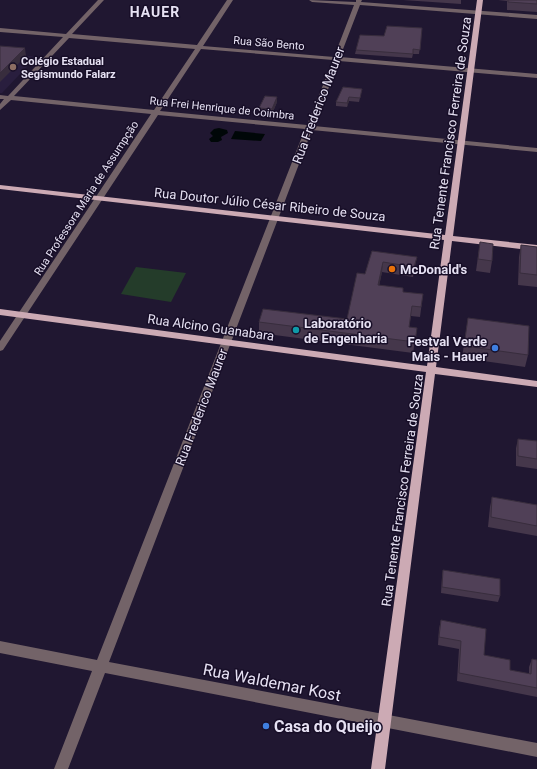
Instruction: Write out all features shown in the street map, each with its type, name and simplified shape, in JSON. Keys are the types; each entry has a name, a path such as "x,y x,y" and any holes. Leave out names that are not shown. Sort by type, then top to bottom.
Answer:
{"main road":[{"name":"Rua Tenente Francisco Ferreira de Souza","path":"378,769 480,0"},
{"name":"Rua Doutor Júlio César Ribeiro de Souza","path":"0,187 537,248"},
{"name":"Rua Alcino Guanabara","path":"0,312 537,384"}],"street":[{"path":"0,108 101,0"},
{"name":"Rua Professora Maria de Assumpção","path":"0,348 230,0"},
{"path":"312,0 358,2 537,17"},
{"name":"Rua Frederico Maurer","path":"61,769 358,2"},
{"name":"Rua São Bento","path":"0,30 537,76"},
{"name":"Rua Frei Henrique de Coimbra","path":"0,97 537,150"},
{"name":"Rua Waldemar Kost","path":"0,647 537,750"}],"shaded area":[{"name":"Colégio Estadual Segismundo Falarz","path":"0,53 36,57 2,93 0,93"},
{"path":"219,128 227,130 228,133 221,137 222,140 218,142 211,142 209,139 213,136 210,133 214,129"},
{"path":"235,131 265,134 261,141 231,139"}],"green space":[{"path":"136,267 186,273 171,302 121,294"}],"building":[{"path":"508,0 537,0 537,4 508,2"},
{"path":"387,26 422,28 420,50 413,49 413,54 356,50 360,35 384,36"},
{"path":"0,46 25,48 0,73"},
{"path":"343,87 362,89 360,98 349,97 347,103 336,102"},
{"path":"265,96 277,97 272,109 259,108"},
{"path":"480,242 493,244 492,261 478,259"},
{"path":"521,245 537,247 537,275 520,273"},
{"path":"372,251 417,257 414,267 383,262 378,285 403,288 403,292 423,294 421,307 412,306 409,327 417,328 415,342 259,322 263,309 347,319 357,273 365,274"},
{"path":"468,318 529,326 528,355 464,346"},
{"path":"518,439 537,441 537,459 518,456"},
{"path":"492,497 537,505 537,526 491,517"},
{"path":"443,570 500,579 500,596 442,587"},
{"path":"441,620 486,629 484,655 510,660 510,670 531,674 532,659 537,660 537,688 459,673 461,641 439,637"}],"place":[{"name":"Colégio Estadual Segismundo Falarz","path":"13,67"},
{"name":"McDonald's","path":"392,269"},
{"name":"Laboratório de Engenharia","path":"296,330"},
{"name":"Festval Verde Mais - Hauer","path":"495,348"},
{"name":"Casa do Queijo","path":"266,726"}],"district":[{"name":"HAUER","path":"155,12"}]}
